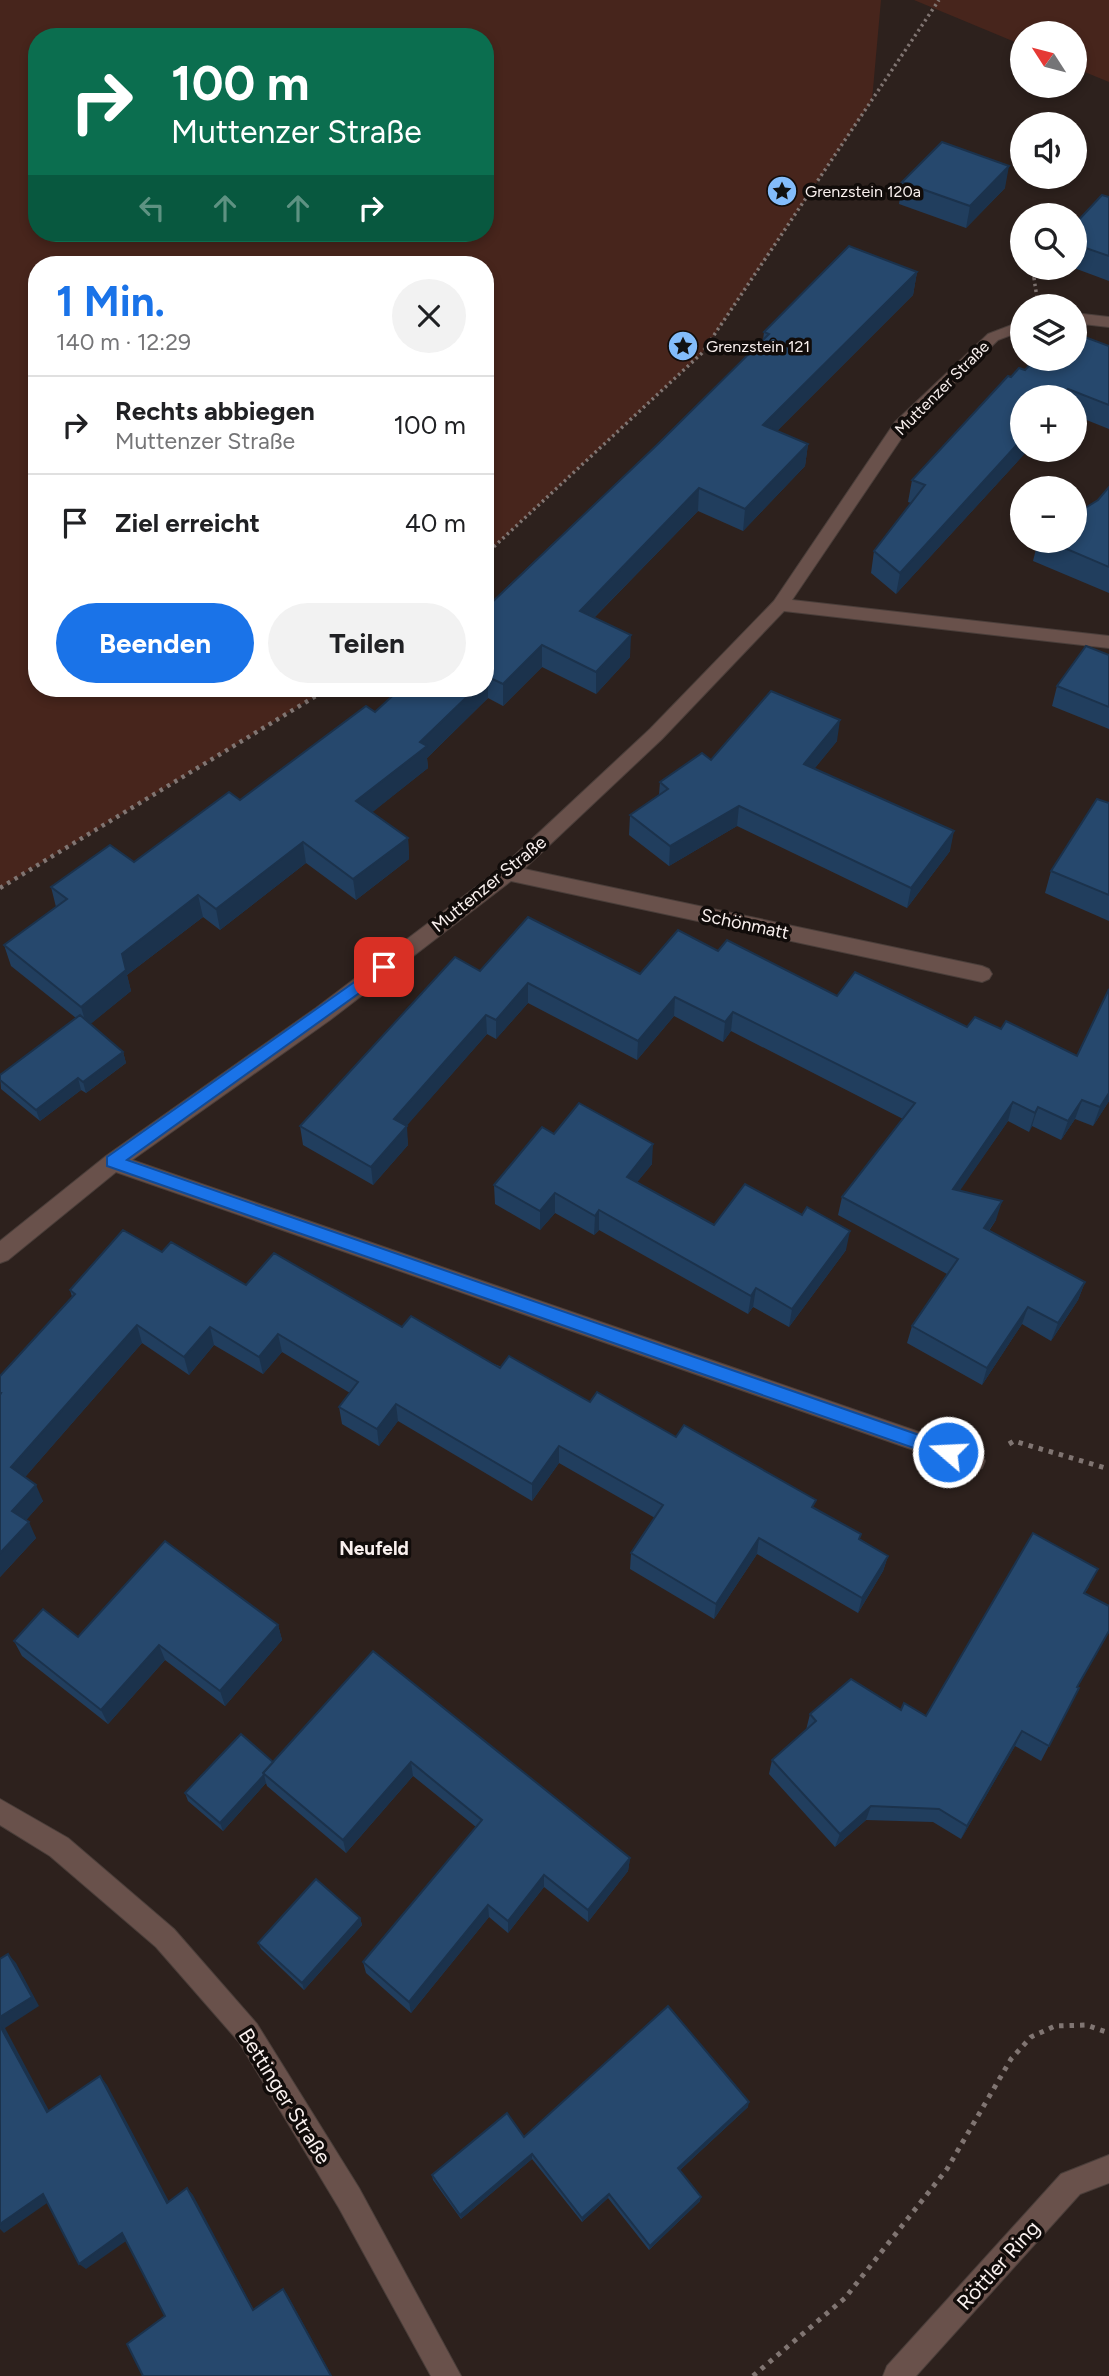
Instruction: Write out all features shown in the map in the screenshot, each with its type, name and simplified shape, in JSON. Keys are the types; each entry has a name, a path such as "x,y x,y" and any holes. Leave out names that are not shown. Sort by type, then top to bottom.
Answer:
{"street":[{"path":"1087,319 1109,322"},
{"name":"Muttenzer Straße","path":"0,1254 113,1161 323,1014 508,873 656,734 780,605 901,426 993,337 1010,331"},
{"path":"780,605 1109,642"},
{"name":"Schönmatt","path":"508,873 982,974"},
{"path":"113,1161 974,1461"},
{"name":"Bettinger Straße","path":"0,1811 59,1847 165,1938 248,2034 349,2198 447,2376"},
{"name":"Röttler Ring","path":"897,2376 1071,2184 1109,2169"}],"path":[{"path":"494,547 702,352 939,0"},
{"path":"0,888 314,697"},
{"path":"974,1461 1014,1441 1109,1469"},
{"path":"753,2376 845,2298 947,2169 1011,2059 1031,2037 1055,2026 1086,2025 1109,2034"}],"shaded area":[{"path":"0,0 881,0 872,100 702,353 494,547 494,256 28,256 28,697 314,697 0,888"},
{"path":"914,0 1109,0 1109,82 1087,73 1087,21 1010,21 1010,40"}],"building":[{"path":"942,142 1009,166 970,206 902,182"},
{"path":"1102,195 1109,197 1109,256 1087,248 1087,211"},
{"path":"849,246 917,272 763,425 808,444 745,509 699,488 580,611 631,635 596,672 542,645 503,684 494,680 494,600 769,334 764,332"},
{"path":"1087,338 1109,346 1109,405 1087,396 1087,385 1010,385 1010,452 900,573 874,551 925,485 912,480 1008,376 1011,377 1016,371 1087,371"},
{"path":"1109,487 1109,567 1076,553 1087,553 1087,507 1098,500"},
{"path":"1086,646 1109,655 1109,707 1057,686"},
{"path":"771,691 840,720 804,764 954,831 911,888 739,806 670,846 630,815 668,789 660,782 702,753 711,760"},
{"path":"391,697 467,697 420,742 427,746 356,801 408,838 353,879 303,842 216,909 198,895 122,954 126,970 81,1007 4,945 67,899 51,887 110,845 134,862 229,792 240,800 366,706 375,712"},
{"path":"1097,799 1109,803 1109,895 1051,871"},
{"path":"528,917 640,974 678,930 718,951 727,940 837,996 855,972 967,1027 975,1017 1001,1029 1006,1021 1077,1056 1109,989 1109,1093 1100,1107 1082,1100 1068,1121 1038,1107 1035,1113 1013,1102 953,1189 1002,1201 984,1228 1085,1282 1058,1323 1028,1307 987,1368 912,1326 958,1259 842,1197 915,1103 733,1012 725,1022 675,997 638,1041 528,983 496,1020 486,1015 394,1119 407,1126 371,1167 300,1126 455,957 480,971"},
{"path":"80,1015 123,1052 83,1082 78,1078 36,1110 0,1080 0,1075"},
{"path":"579,1103 653,1144 627,1177 714,1225 745,1184 802,1215 807,1207 850,1231 792,1309 756,1288 751,1296 599,1210 595,1216 555,1193 540,1211 494,1185 542,1127 554,1134"},
{"path":"123,1230 162,1252 171,1242 246,1285 274,1253 402,1327 411,1316 500,1368 509,1356 590,1402 597,1392 676,1437 684,1425 816,1500 812,1507 861,1534 859,1539 888,1556 862,1598 759,1538 716,1604 631,1553 663,1505 559,1446 532,1484 396,1404 377,1429 339,1407 358,1382 278,1334 259,1357 210,1327 184,1357 137,1325 11,1467 36,1485 12,1511 29,1522 0,1553 0,1376 75,1294 70,1290"},
{"path":"1033,1533 1098,1569 1084,1593 1109,1606 1109,1631 1077,1687 1079,1688 1049,1746 1022,1731 967,1826 939,1809 871,1806 840,1834 772,1760 816,1721 810,1714 851,1679 901,1710 904,1703 926,1716"},
{"path":"165,1541 278,1625 220,1691 159,1645 101,1710 14,1641 43,1609 78,1637"},
{"path":"373,1651 630,1858 588,1910 544,1875 508,1921 488,1905 409,2002 363,1962 482,1820 411,1762 343,1840 263,1773"},
{"path":"241,1734 273,1762 220,1823 185,1793"},
{"path":"316,1879 360,1918 302,1983 258,1943"},
{"path":"8,1954 32,1997 0,2017 0,1959"},
{"path":"668,2006 749,2102 678,2168 701,2197 650,2246 609,2194 582,2218 532,2154 460,2215 432,2175 507,2113 524,2137"},
{"path":"0,2026 47,2112 100,2076 167,2203 187,2188 253,2310 283,2289 331,2376 143,2376 127,2344 165,2316 122,2233 79,2264 43,2194 0,2224"}],"place":[{"name":"Grenzstein 120a","path":"782,191"},
{"name":"Grenzstein 121","path":"683,346"}],"district":[{"name":"Neufeld","path":"374,1548"}],"route":[{"path":"384,967 323,1014 113,1161 948,1452"}]}
